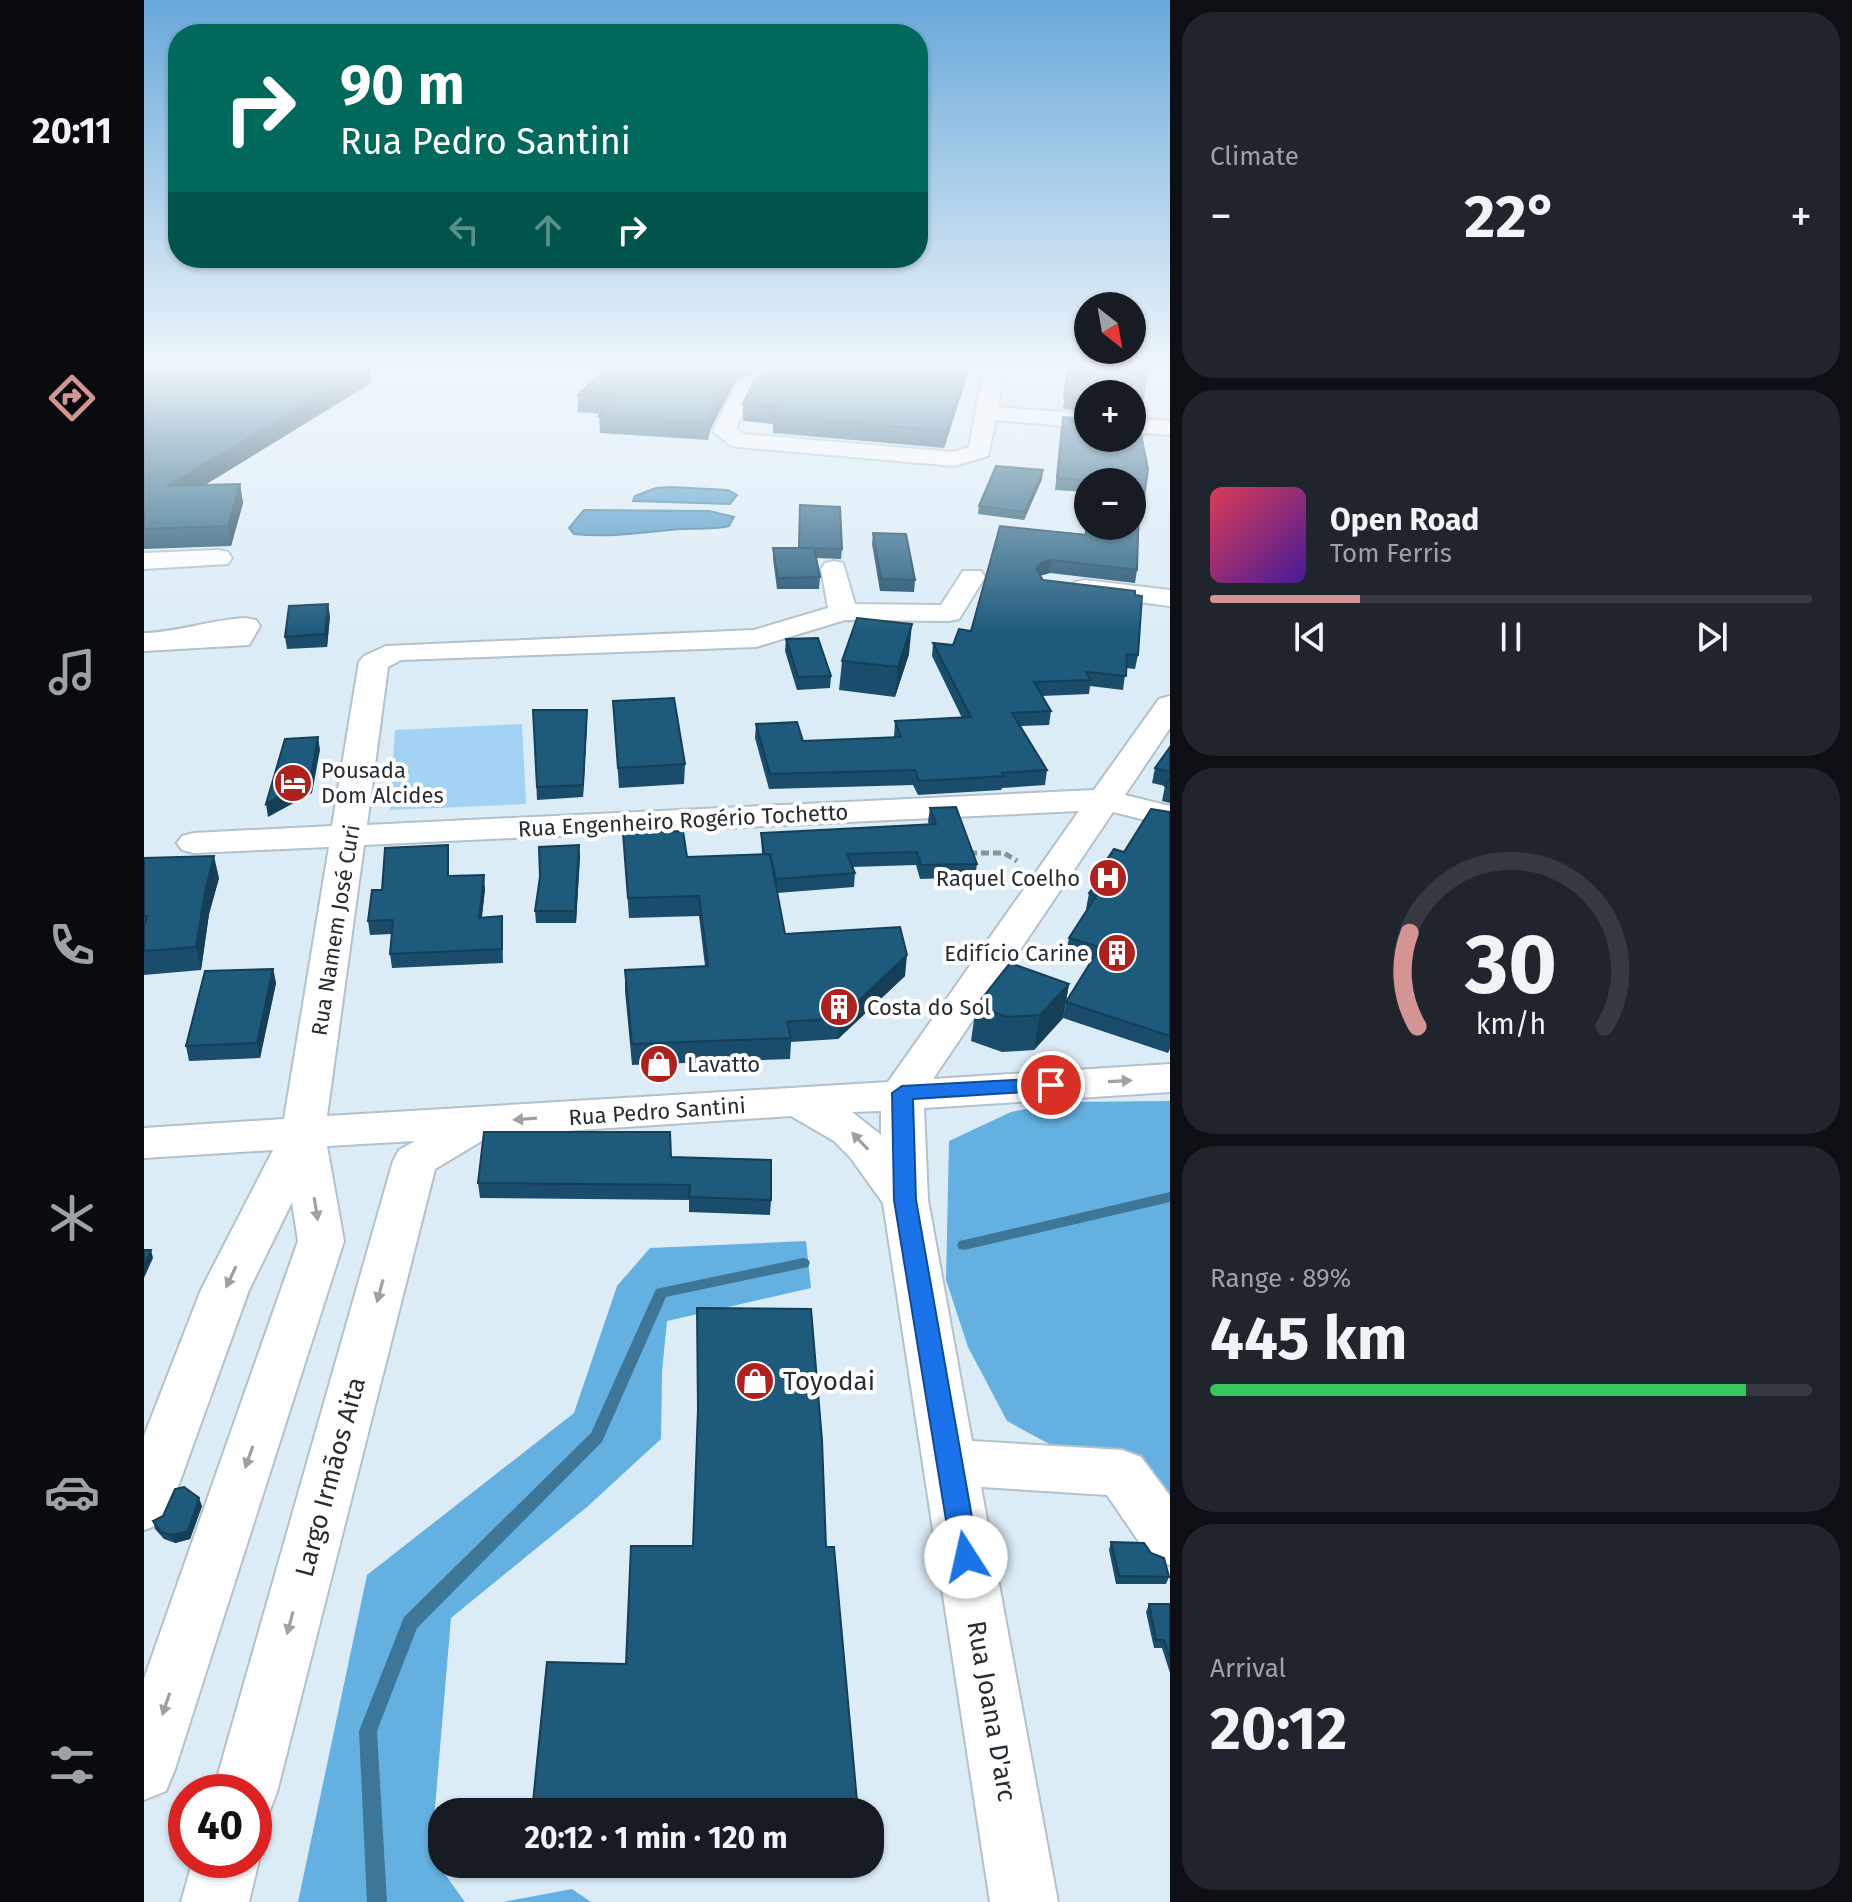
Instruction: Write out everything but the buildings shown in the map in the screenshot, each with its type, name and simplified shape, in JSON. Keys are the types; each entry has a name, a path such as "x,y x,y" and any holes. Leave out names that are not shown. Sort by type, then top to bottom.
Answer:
{"street":[{"path":"917,456 954,459 965,456"},
{"path":"144,561 219,558"},
{"path":"834,569 843,612 949,613 972,577"},
{"path":"1065,586 1170,598"},
{"name":"Rua Namem José Curi","path":"303,1133 367,727 374,662 396,652 756,638 843,612"},
{"path":"144,642 177,641"},
{"path":"902,1093 1170,705"},
{"name":"Rua Engenheiro Rogério Tochetto","path":"194,843 1105,800 1170,816"},
{"name":"Rua Pedro Santini","path":"144,1143 1170,1078"},
{"name":"Rua Joana D'arc","path":"902,1093 905,1200 1024,1902"},
{"path":"799,1102 849,1130 866,1146 905,1200"},
{"path":"373,1128 415,1161 481,1122"},
{"path":"144,1506 225,1290 303,1133"},
{"path":"144,1769 321,1241 303,1133"},
{"name":"Largo Irmãos Aita","path":"250,1774 415,1161"},
{"path":"950,1462 1122,1473 1170,1540"},
{"path":"215,1902 221,1878"}],"path":[{"path":"967,853 1004,853 1017,861"}],"shaded area":[{"path":"656,488 728,490 737,495 730,504 633,501 635,496"},
{"path":"584,510 709,511 734,517 729,526 717,528 614,535 574,534 569,528"},
{"path":"522,724 526,804 390,810 395,730"},
{"path":"1170,1101 1170,1496 1062,1451 1007,1421 968,1347 946,1280 949,1141 1011,1112 1061,1102"},
{"path":"806,1241 811,1288 667,1321 662,1372 661,1439 587,1507 451,1618 436,1798 428,1798 428,1878 448,1878 465,1902 298,1902 367,1575 574,1413 617,1286 650,1248"},
{"path":"572,1889 591,1902 503,1902"}],"waterway":[{"path":"964,1245 1170,1197"},
{"path":"377,1902 368,1731 410,1623 597,1437 661,1293 803,1263"}],"place":[{"name":"Pousada Dom Alcides","path":"293,783"},
{"name":"Raquel Coelho","path":"1108,878"},
{"name":"Edifício Carine","path":"1117,953"},
{"name":"Costa do Sol","path":"839,1007"},
{"name":"Lavatto","path":"659,1064"},
{"name":"Toyodai","path":"755,1381"}],"route":[{"path":"966,1557 905,1200 902,1093 1051,1085"}]}
